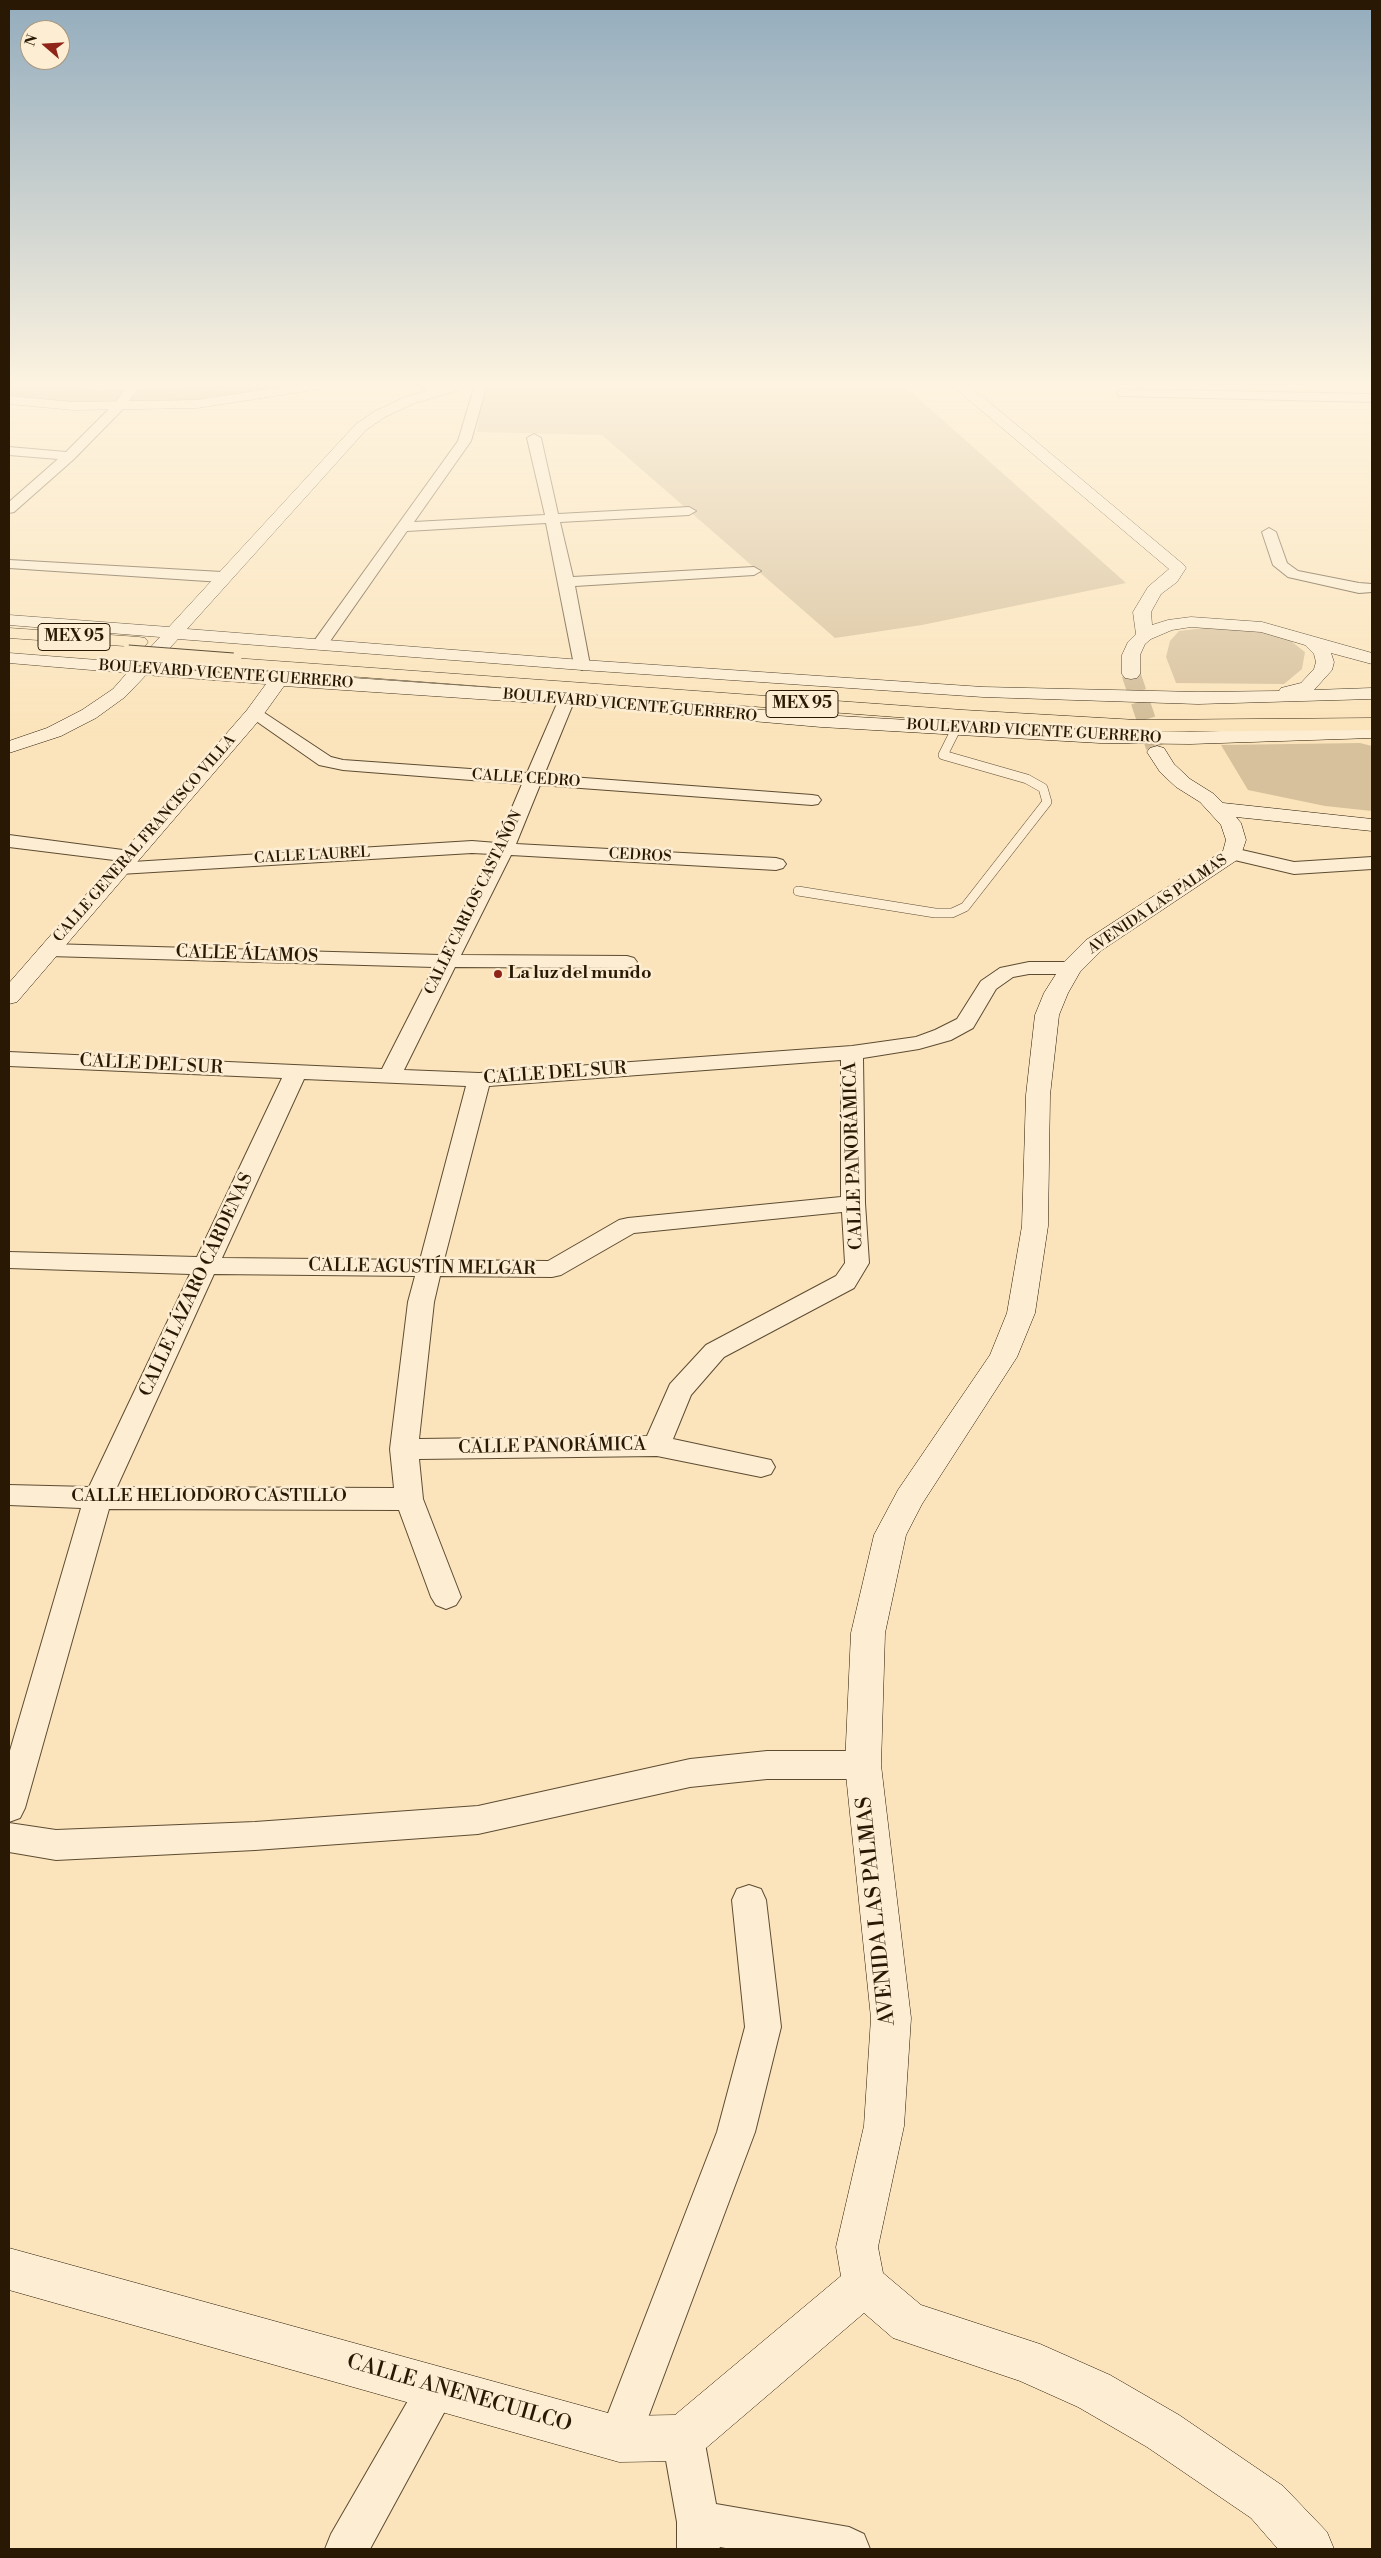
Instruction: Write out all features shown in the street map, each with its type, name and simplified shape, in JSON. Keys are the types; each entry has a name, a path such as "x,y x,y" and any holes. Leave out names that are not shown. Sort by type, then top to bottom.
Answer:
{"highway":[{"name":"BOULEVARD VICENTE GUERRERO","path":"9,632 136,655"},
{"name":"BOULEVARD VICENTE GUERRERO","path":"9,645 136,655 235,657 967,704 1116,710 1271,712 1372,709"},
{"name":"BOULEVARD VICENTE GUERRERO","path":"235,657 963,716 1137,726 1372,724"}],"street":[{"path":"9,509 19,500"},
{"path":"9,748 54,732 89,714 119,692 136,655 174,632 293,500"},
{"path":"320,644 422,500"},
{"path":"548,500 567,582 582,665"},
{"path":"1097,500 1178,568 1171,578 1154,591 1142,612 1145,635"},
{"path":"403,527 552,517 689,512"},
{"path":"1270,532 1280,565 1293,574 1359,588 1372,588"},
{"path":"9,564 222,577"},
{"path":"567,582 754,571"},
{"path":"9,620 582,665 983,692 1198,698 1372,694"},
{"path":"1130,674 1131,655 1137,642 1145,635 1168,624 1212,622 1262,627 1369,657"},
{"path":"1264,696 1307,687 1318,678 1325,662 1322,652 1312,641"},
{"name":"BOULEVARD VICENTE GUERRERO","path":"9,658 136,655 278,680 567,699 821,722 1100,737 1190,738 1372,732"},
{"name":"CALLE GENERAL FRANCISCO VILLA","path":"9,997 254,714 278,680"},
{"name":"CALLE CARLOS CASTAÑÓN","path":"389,1077 504,849 567,699"},
{"name":"CALLE CEDRO","path":"254,714 325,760 370,768 812,800"},
{"path":"1325,733 1372,739"},
{"name":"AVENIDA LAS PALMAS","path":"864,2285 857,2247 884,2126 890,2018 863,1765 868,1633 890,1535 909,1498 1004,1357 1021,1313 1035,1226 1038,1094 1047,1015 1056,993 1071,968 1094,945 1233,854 1236,840 1231,822 1220,809 1183,783 1167,768 1157,752"},
{"path":"1220,809 1372,824"},
{"name":"CALLE LAUREL","path":"9,840 126,862 444,848 504,849"},
{"name":"CEDROS","path":"504,849 776,864"},
{"path":"1233,854 1294,868 1372,863"},
{"name":"CALLE ÁLAMOS","path":"49,950 446,961 627,962"},
{"name":"CALLE DEL SUR","path":"9,1058 479,1080 852,1053 919,1043 943,1035 965,1023 988,985 1007,972 1030,968 1071,968"},
{"name":"CALLE PANORÁMICA","path":"404,1449 658,1446 679,1391 715,1351 845,1282 857,1264 853,1203 852,1053"},
{"name":"CALLE LÁZARO CÁRDENAS","path":"9,1808 98,1498 296,1072"},
{"path":"446,1597 409,1499 404,1449 421,1302 479,1080"},
{"name":"CALLE AGUSTÍN MELGAR","path":"9,1260 207,1266 552,1269 628,1226 853,1203"},
{"path":"658,1446 760,1467"},
{"name":"CALLE HELIODORO CASTILLO","path":"9,1495 98,1498 409,1499"},
{"path":"9,1838 56,1845 255,1836 478,1820 690,1774 768,1765 863,1765"},
{"path":"619,2439 736,2132 763,2027 749,1900"},
{"name":"CALLE ANENECUILCO","path":"9,2269 438,2386 619,2439 683,2438"},
{"path":"849,2549 698,2536 683,2438 864,2285 908,2323 1024,2360 1094,2391 1163,2431 1267,2502 1310,2549"},
{"path":"346,2549 438,2386"}],"lane":[{"path":"798,891 935,913 952,914 965,907 1047,802 1043,788 1027,779 943,755 956,729"}],"shaded area":[{"path":"677,500 1033,500 1126,583 922,625 835,638"},
{"path":"1211,627 1249,629 1287,638 1305,652 1302,669 1284,684 1176,683 1166,657 1170,641 1179,631"},
{"path":"1360,743 1372,746 1372,811 1325,806 1248,790 1221,745"}],"tunnel":[{"path":"1131,674 1157,752"}],"place":[{"name":"La luz del mundo","path":"498,974"}]}
